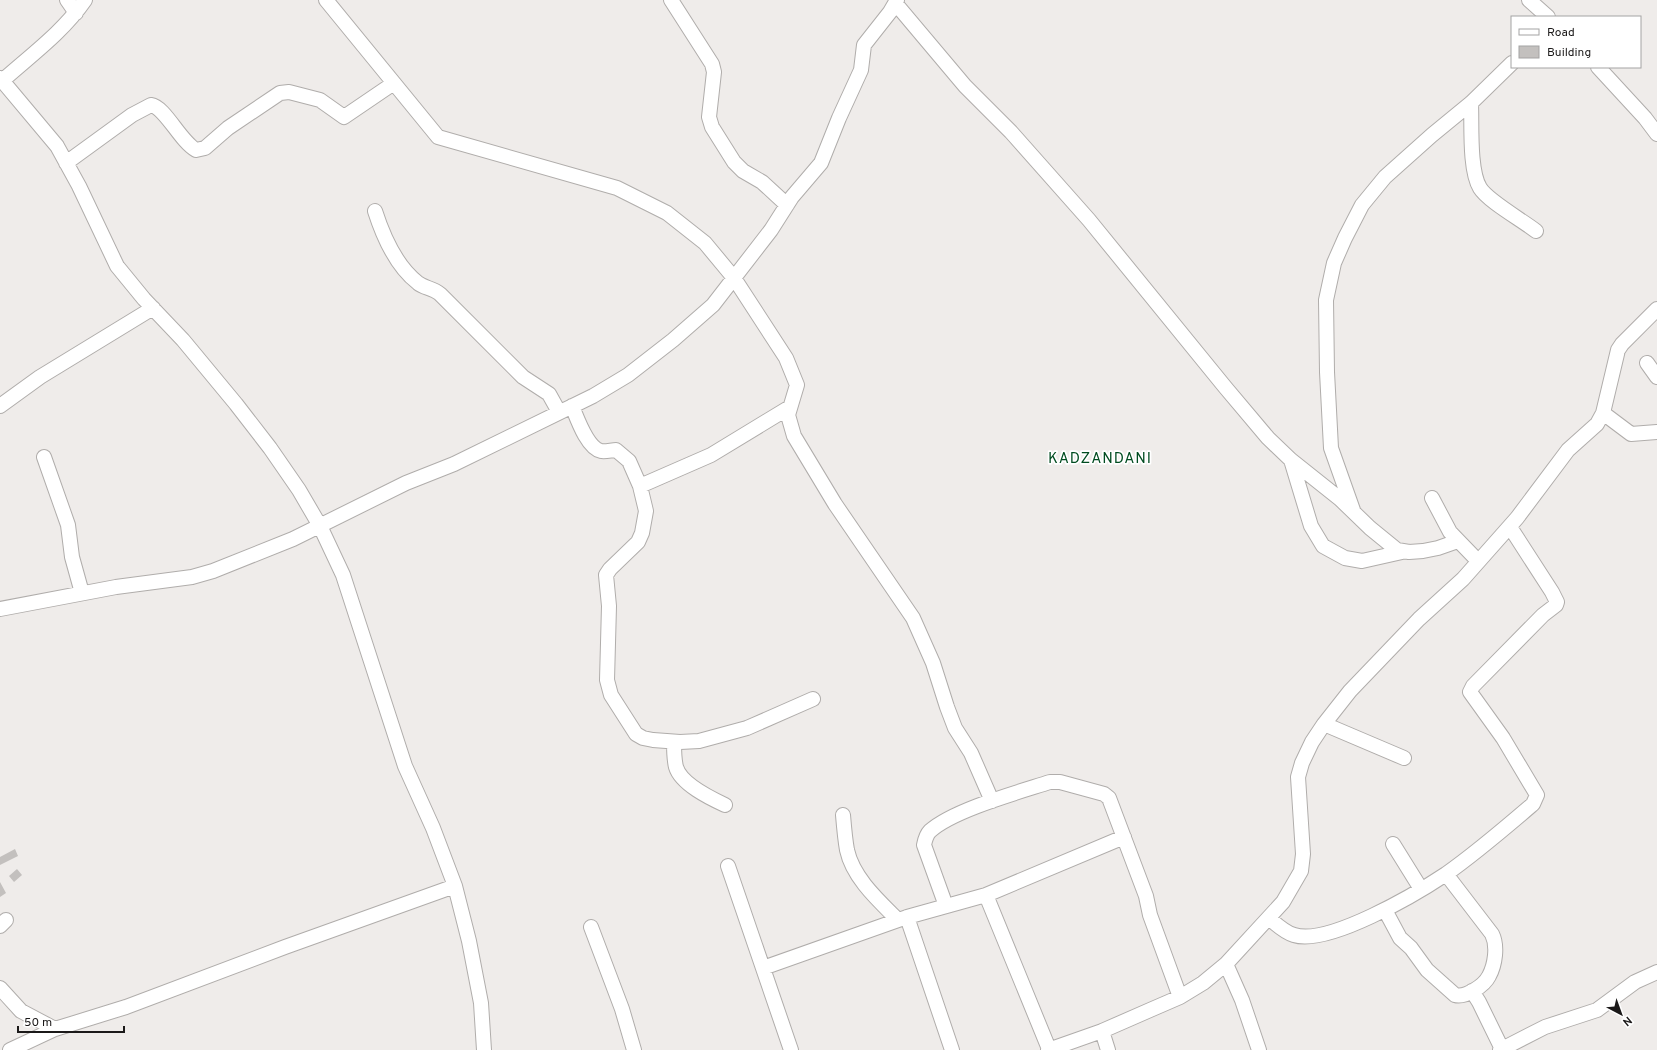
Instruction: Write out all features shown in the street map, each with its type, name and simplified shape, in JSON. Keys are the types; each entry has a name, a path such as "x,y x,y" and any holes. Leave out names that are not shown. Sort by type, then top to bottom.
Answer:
{"street":[{"path":"67,0 76,13"},
{"path":"85,0 76,13 41,48 1,80 48,134 66,163 117,266 193,352 265,441 299,490 320,526 344,575 405,766 433,828 455,886 469,941 481,1003 484,1050"},
{"path":"326,0 438,138 617,188 632,194 667,213 685,225 705,243 734,278 786,358 797,385 788,416 794,436 835,504 913,618 933,663 947,707 956,728 971,753 992,801"},
{"path":"671,0 712,64 714,72 710,117 712,127 734,162 743,171 762,182 786,205"},
{"path":"1528,0 1547,16"},
{"path":"0,609 82,593 192,577 213,572 320,526 406,483 454,464 613,385 674,340 713,305 771,230 786,205 824,158 839,118 861,70 864,58 864,45 896,2 965,86 1011,132 1084,214 1268,438 1291,460 1393,547 1402,552"},
{"path":"1354,513 1331,448 1327,372 1326,300 1334,263 1362,205 1385,177 1471,103 1511,64"},
{"path":"1599,68 1640,112 1657,134"},
{"path":"66,163 132,115 152,106 159,108 173,128 196,150 205,148 228,128 280,93 289,92 320,100 344,117 394,83"},
{"path":"1471,103 1473,156 1480,188 1489,197 1536,231"},
{"path":"375,211 381,228 395,255 415,281 420,285 434,289 440,294 523,377 549,394 559,412"},
{"path":"0,406 40,377 153,308"},
{"path":"986,895 1048,1050 1102,1031 1180,997 1203,983 1226,964 1283,902 1301,870 1303,854 1298,777 1302,763 1324,724 1350,691 1419,619 1462,579 1510,527 1568,450 1596,424 1603,413 1615,362 1622,344 1657,309"},
{"path":"1647,363 1657,377"},
{"path":"572,406 580,426 594,447 600,451 616,450 623,454 629,461 640,486 646,511 641,537 606,575 609,606 607,680 612,695 636,734 643,738 674,742 699,741 747,728 813,698"},
{"path":"640,486 711,455 790,407"},
{"path":"1603,413 1631,434 1657,432"},
{"path":"44,457 68,525 72,557 82,593"},
{"path":"1291,460 1311,526 1323,546 1345,558 1362,561 1402,552 1438,548 1458,541"},
{"path":"1432,498 1445,524 1458,541 1478,561"},
{"path":"1269,918 1294,935 1311,937 1339,931 1385,910 1446,874 1533,804 1536,795 1532,786 1503,738 1470,692 1473,686 1543,615 1556,606 1557,602 1510,527"},
{"path":"1324,724 1404,758"},
{"path":"674,742 676,767 678,772 701,794 725,805"},
{"path":"946,906 924,845 925,837 937,826 961,813 1050,782 1060,782 1097,791 1109,798 1146,896 1150,915 1180,997"},
{"path":"843,815 847,851 854,867 870,890 903,919 952,1050"},
{"path":"763,968 903,919 986,895 1124,837"},
{"path":"1394,844 1421,889"},
{"path":"728,866 791,1050"},
{"path":"1385,910 1400,938 1440,983 1459,997 1464,996 1489,976 1496,950 1496,941 1446,874"},
{"path":"10,1050 55,1029 126,1007 455,886"},
{"path":"591,927 622,1010 634,1050"},
{"path":"1226,964 1242,1000 1259,1050"},
{"path":"1472,991 1480,1002 1501,1049 1544,1027 1597,1010 1635,982 1657,972"},
{"path":"0,988 21,1011 55,1029"},
{"path":"1102,1031 1108,1050"}],"building":[{"path":"15,849 18,856 0,865 0,857"},
{"path":"17,869 22,875 14,882 9,876"},
{"path":"0,882 6,893 0,897"}],"district":[{"name":"KADZANDANI","path":"1100,458"}]}
